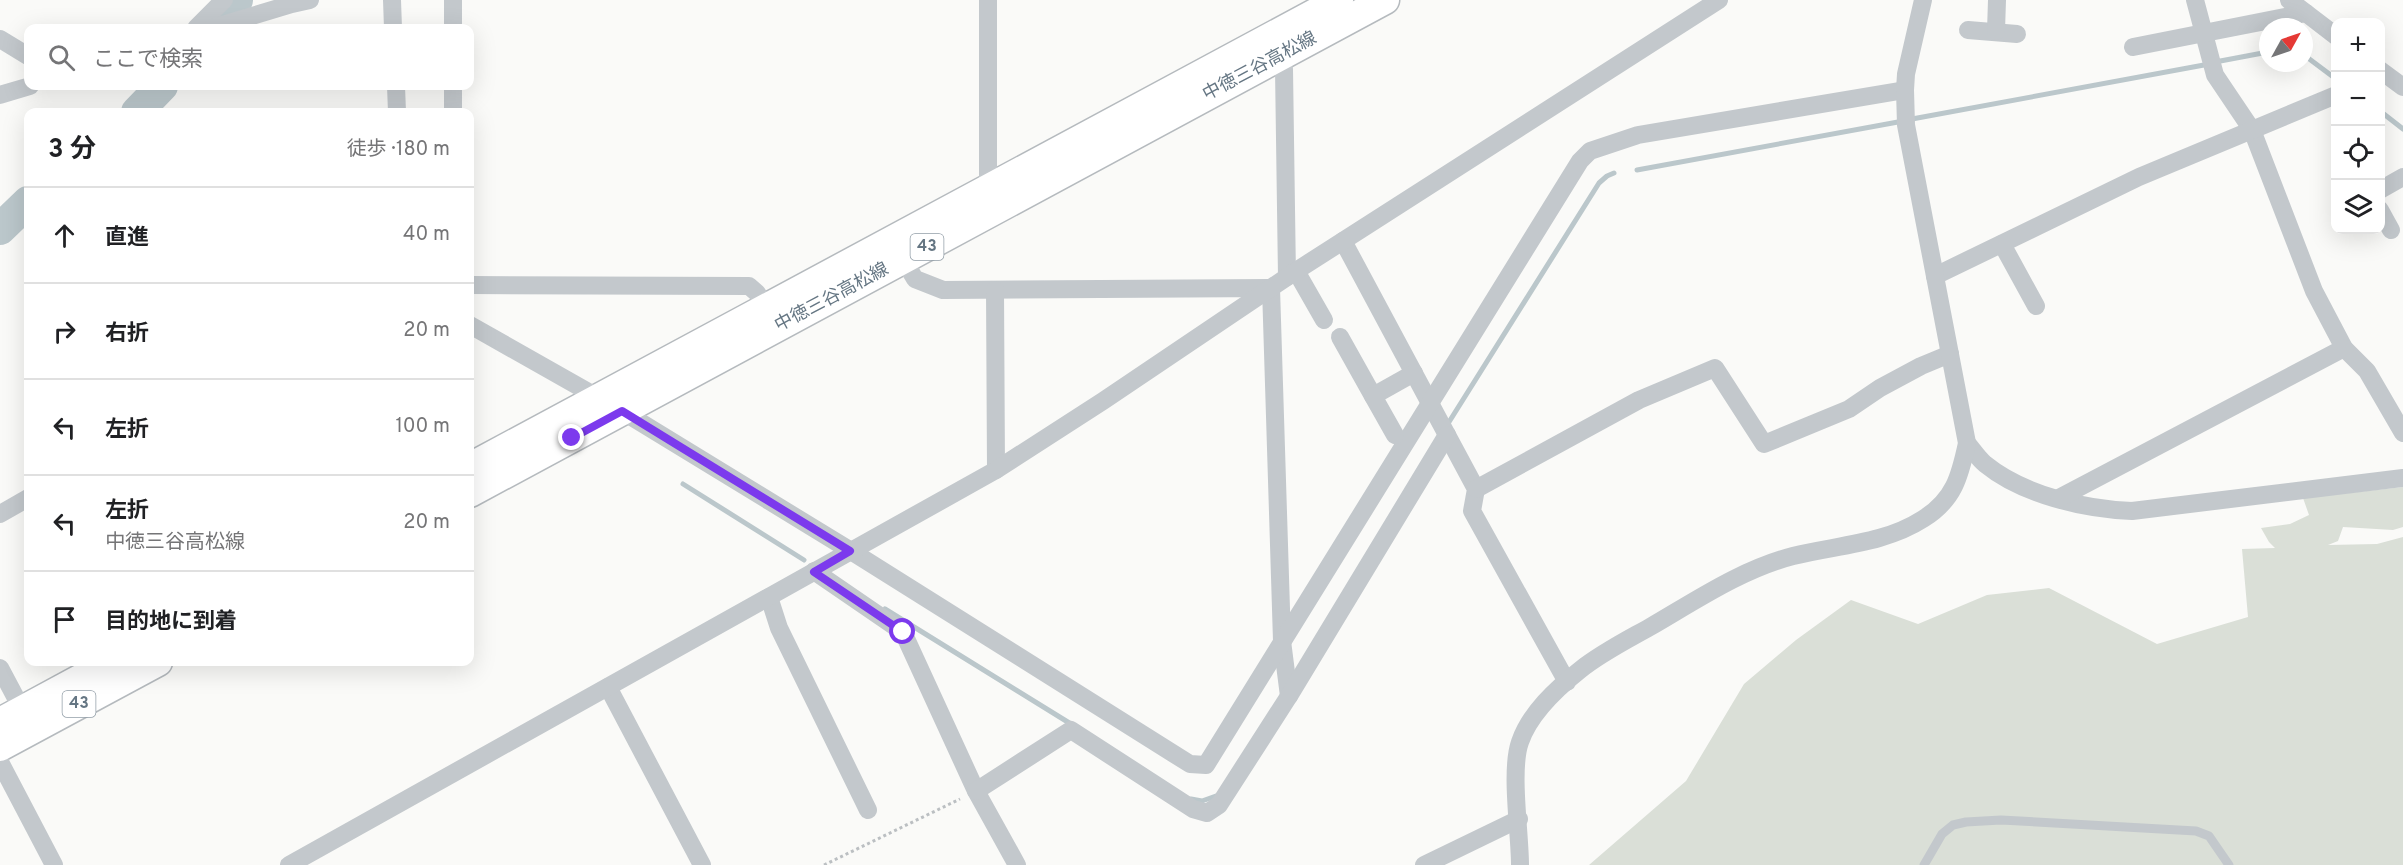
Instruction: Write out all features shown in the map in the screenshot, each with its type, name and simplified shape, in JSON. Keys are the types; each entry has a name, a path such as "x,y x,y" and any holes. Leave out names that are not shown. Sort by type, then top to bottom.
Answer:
{"main road":[{"name":"中徳三谷高松線","path":"474,490 609,405 898,250 1340,5 1385,0"},
{"name":"中徳三谷高松線","path":"988,200 1278,57 1340,5"},
{"name":"中徳三谷高松線","path":"474,466 609,405"},
{"name":"43","path":"0,747 19,720 105,666"},
{"name":"43","path":"19,720 148,666"}],"street":[{"path":"200,24 224,0"},
{"path":"225,24 292,3 310,0"},
{"path":"392,0 393,24"},
{"path":"453,0 453,24"},
{"path":"988,0 988,200"},
{"path":"289,865 996,470 1292,274 1719,0"},
{"path":"1520,865 1516,785 1519,745 1529,722 1580,669 1721,586 1792,557 1852,546 1900,531 1925,518 1953,491 1967,443 1906,125 1905,90 1923,0"},
{"path":"1996,31 1997,0"},
{"path":"2194,0 2215,75 2252,130 2314,291 2344,348 2367,371 2403,433"},
{"path":"2289,0 2331,32"},
{"path":"2133,47 2306,13"},
{"path":"1968,30 2017,34"},
{"path":"0,39 24,54"},
{"path":"1278,57 1284,69 1292,274 1324,320"},
{"path":"2383,72 2403,87"},
{"path":"0,95 24,88"},
{"path":"396,90 397,108"},
{"path":"453,90 453,108"},
{"path":"474,328 609,405 850,551 1190,764 1206,765 1580,161 1590,151 1638,135 1905,90"},
{"path":"1935,276 2139,177 2331,97"},
{"path":"2385,187 2403,177"},
{"path":"2385,219 2391,230"},
{"path":"1343,241 1476,489 1472,511 1567,682"},
{"path":"2002,244 2036,306"},
{"path":"898,250 915,279 943,290 1271,288"},
{"path":"474,285 749,286 757,293 772,317"},
{"path":"1271,288 1282,641 1289,696"},
{"path":"995,290 996,470"},
{"path":"1340,337 1395,435"},
{"path":"2059,498 2344,348"},
{"path":"1476,489 1639,400 1715,368 1764,444 1849,409 1880,388 1950,354"},
{"path":"1373,396 1414,374"},
{"path":"976,791 1071,730 1192,808 1207,813 1219,805 1289,696 1447,435"},
{"path":"1967,443 1984,462 2001,475 2026,488 2081,506 2132,511 2403,478"},
{"path":"0,514 24,500"},
{"path":"814,572 903,632 976,791 1017,865"},
{"path":"769,597 779,628 868,810"},
{"path":"0,669 19,720"},
{"path":"608,687 702,865"},
{"path":"0,762 54,865"},
{"path":"1424,865 1519,819"}],"lane":[{"path":"1924,865 1942,834 1953,825 2001,820 2196,831 2209,836 2229,865"}],"path":[{"path":"824,865 976,791"}],"shaded area":[{"path":"2403,487 2403,527 2393,530 2343,527 2338,541 2328,545 2377,544 2403,537 2403,865 1589,865 1686,781 1744,684 1796,640 1851,600 1918,624 1987,595 2049,588 2157,644 2248,617 2242,549 2275,548 2261,528 2290,524 2309,515 2303,498"}],"waterway":[{"path":"228,8 237,0"},
{"path":"2215,62 2259,54"},
{"path":"2313,62 2331,75"},
{"path":"1912,119 2204,65"},
{"path":"141,108 158,90"},
{"path":"2385,115 2403,129"},
{"path":"1637,170 1898,122"},
{"path":"1449,422 1599,183 1614,173"},
{"path":"0,229 24,206"},
{"path":"683,484 804,560"},
{"path":"885,609 1071,724"},
{"path":"1191,799 1202,801 1216,796"}],"route":[{"path":"572,438 622,411 850,551 814,572 903,632"}]}
